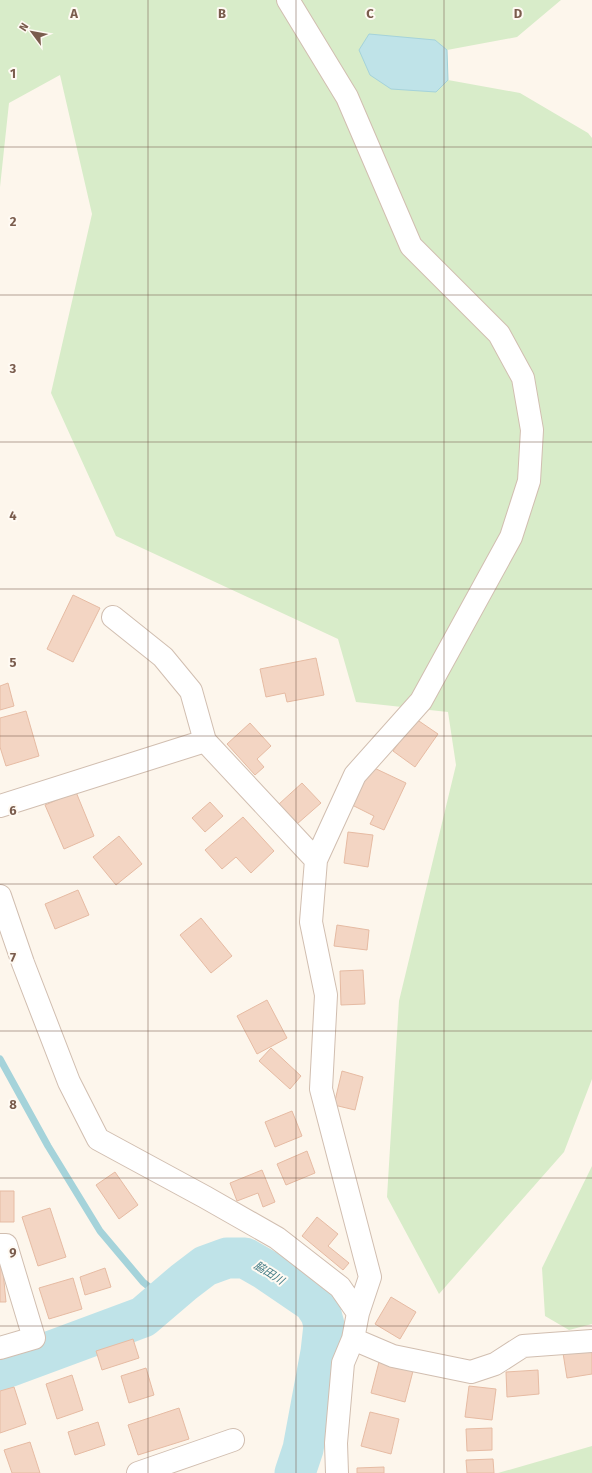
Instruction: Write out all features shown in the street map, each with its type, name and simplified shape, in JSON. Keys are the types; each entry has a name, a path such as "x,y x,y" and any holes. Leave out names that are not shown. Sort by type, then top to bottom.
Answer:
{"street":[{"path":"288,0 347,97 411,246 499,334 523,378 532,430 529,482 511,537 421,701 355,775 316,860 311,922 326,995 321,1089 370,1277 358,1313 353,1339 343,1363 336,1443 337,1473"},
{"path":"113,617 163,657 191,691 205,741 316,860"},
{"path":"0,806 205,741"},
{"path":"0,896 23,962 69,1082 98,1139 277,1238 340,1288 358,1313"},
{"path":"0,1245 6,1246 34,1338 0,1348"},
{"path":"353,1339 393,1356 471,1372 495,1364 523,1346 592,1341"},
{"path":"138,1473 234,1440"}],"green space":[{"path":"0,0 561,0 517,37 447,50 435,40 436,92 448,80 520,93 588,133 592,138 592,1079 564,1152 439,1294 387,1197 399,1001 456,765 448,712 356,702 338,639 116,536 51,393 92,214 60,75 9,103 0,187"},
{"path":"592,1166 592,1324 569,1330 545,1316 542,1268"},
{"path":"592,1446 592,1473 498,1473"}],"water":[{"path":"369,34 435,40 447,50 448,80 436,92 391,89 370,75 359,50"}],"building":[{"path":"73,595 100,608 73,662 47,649"},
{"path":"316,658 324,695 287,702 285,693 266,697 260,669"},
{"path":"8,683 14,706 0,710 0,686"},
{"path":"26,711 39,756 6,766 0,747 0,718"},
{"path":"416,719 438,734 415,767 393,751"},
{"path":"250,723 271,746 257,759 264,767 255,775 227,744"},
{"path":"370,766 406,783 384,830 370,824 374,816 352,805"},
{"path":"302,783 321,803 297,824 279,804"},
{"path":"76,792 94,836 64,849 45,805"},
{"path":"210,802 223,816 205,832 192,818"},
{"path":"243,817 274,851 251,873 236,857 222,869 205,850"},
{"path":"348,832 373,835 368,867 344,863"},
{"path":"119,836 142,864 116,885 93,857"},
{"path":"78,890 89,915 55,929 45,904"},
{"path":"201,918 232,956 211,973 180,935"},
{"path":"337,925 369,930 367,950 334,946"},
{"path":"363,970 365,1004 341,1005 340,971"},
{"path":"267,1000 287,1038 257,1054 237,1016"},
{"path":"271,1048 301,1076 290,1089 259,1061"},
{"path":"342,1071 363,1077 355,1110 334,1105"},
{"path":"292,1111 302,1136 275,1147 265,1122"},
{"path":"307,1151 315,1173 286,1185 277,1164"},
{"path":"262,1170 275,1202 263,1207 258,1193 237,1201 230,1183"},
{"path":"115,1172 138,1205 119,1219 96,1185"},
{"path":"0,1191 14,1191 14,1222 0,1222"},
{"path":"50,1208 66,1257 38,1266 22,1217"},
{"path":"317,1217 338,1234 328,1246 349,1263 343,1270 302,1236"},
{"path":"0,1261 2,1261 6,1302 0,1302"},
{"path":"105,1268 111,1287 85,1295 80,1277"},
{"path":"73,1278 82,1309 49,1319 39,1288"},
{"path":"391,1297 416,1312 400,1339 375,1324"},
{"path":"133,1339 139,1358 102,1370 96,1351"},
{"path":"592,1349 592,1374 567,1378 563,1353"},
{"path":"379,1362 413,1371 405,1402 371,1393"},
{"path":"146,1368 154,1395 129,1403 121,1376"},
{"path":"538,1370 539,1394 507,1397 506,1372"},
{"path":"72,1375 83,1410 57,1419 46,1384"},
{"path":"469,1386 496,1389 492,1420 465,1417"},
{"path":"14,1387 26,1424 0,1433 0,1391"},
{"path":"179,1408 189,1439 138,1455 128,1425"},
{"path":"370,1412 399,1419 391,1454 361,1446"},
{"path":"98,1422 105,1445 75,1455 68,1432"},
{"path":"492,1428 492,1450 467,1451 466,1429"},
{"path":"30,1442 40,1473 12,1473 4,1450"},
{"path":"493,1459 494,1473 467,1473 466,1460"},
{"path":"384,1467 384,1473 357,1473 357,1468"}],"waterway":[{"path":"0,1059 48,1146 100,1231 143,1282 164,1299"},
{"name":"脇田川","path":"0,1370 143,1317 205,1266 227,1258 245,1258 266,1270 313,1302 321,1314 324,1325 321,1352 303,1449 295,1473"}]}
